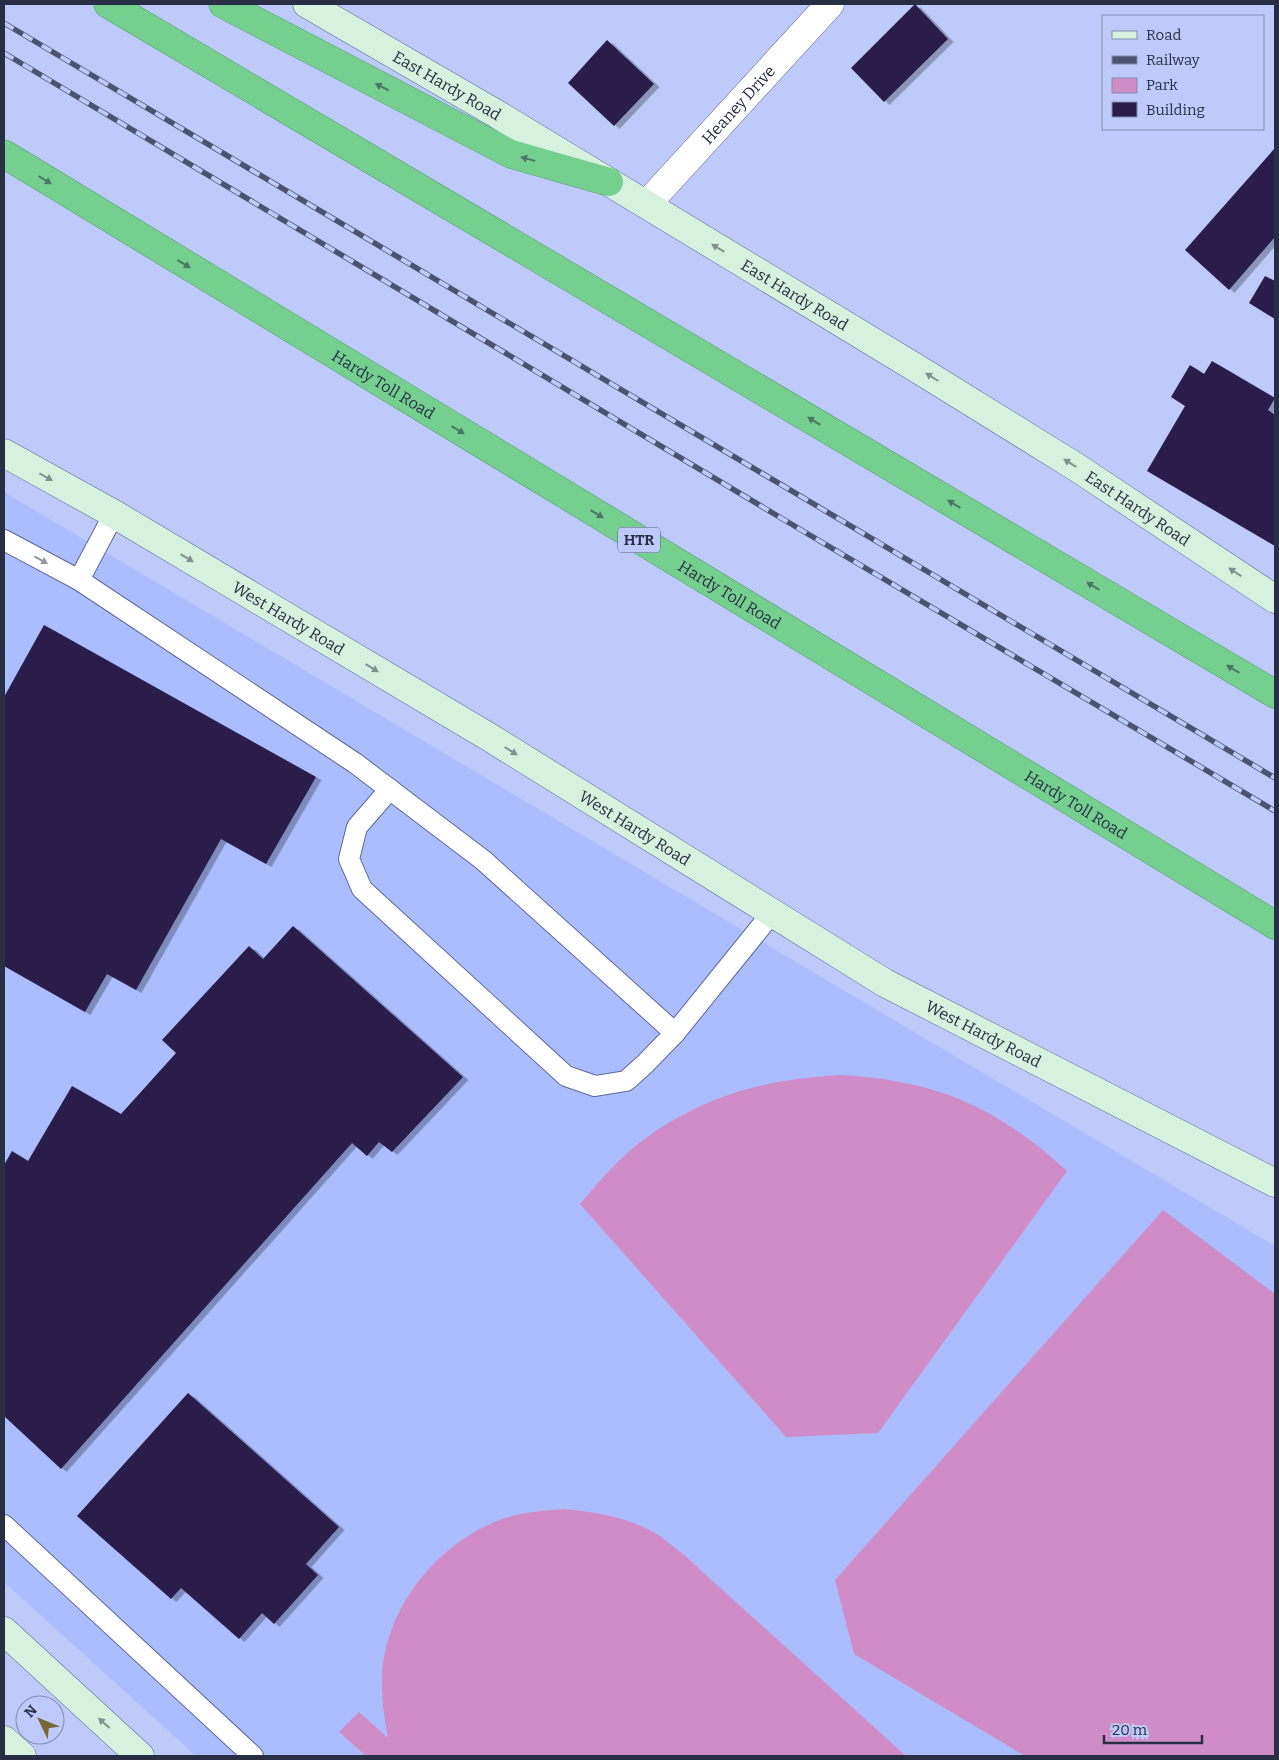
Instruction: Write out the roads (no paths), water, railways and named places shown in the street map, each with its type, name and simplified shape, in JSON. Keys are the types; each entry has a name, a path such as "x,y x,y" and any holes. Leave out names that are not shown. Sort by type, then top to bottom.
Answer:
{"highway":[{"path":"108,4 1275,694"},
{"path":"223,4 511,154 609,182"},
{"name":"Hardy Toll Road","path":"4,154 1275,925"}],"main road":[{"name":"East Hardy Road","path":"306,4 495,113 647,204 1068,462 1275,598"},
{"name":"West Hardy Road","path":"4,453 114,514 489,737 885,983 1275,1184"},
{"path":"4,1631 140,1756"},
{"path":"4,1740 22,1756"}],"street":[{"name":"Heaney Drive","path":"647,204 830,4"}],"lane":[{"path":"79,580 114,514"},
{"path":"4,540 79,580 355,763 482,860 675,1033"},
{"path":"390,790 358,827 349,859 362,889 566,1076 595,1086 626,1081 645,1064 675,1033 772,913"},
{"path":"4,1525 253,1756"}],"railway":[{"path":"4,23 1275,778"},
{"path":"4,53 1275,811"}]}
